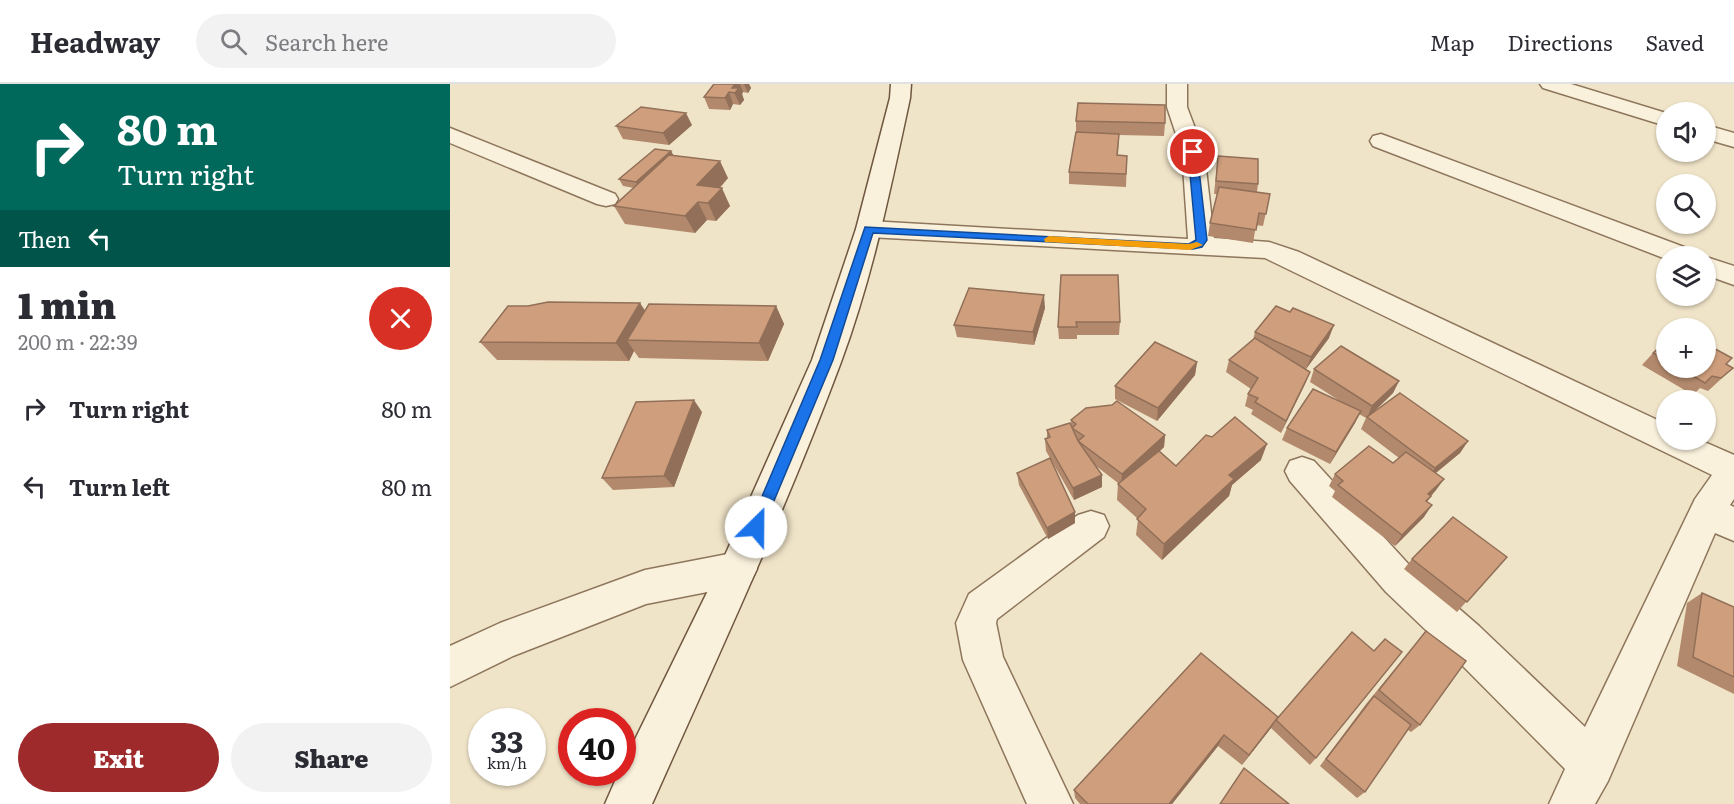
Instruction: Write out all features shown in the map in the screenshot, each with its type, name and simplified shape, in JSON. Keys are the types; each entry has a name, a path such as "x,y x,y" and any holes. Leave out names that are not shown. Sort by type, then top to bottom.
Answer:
{"street":[{"path":"628,804 738,569 826,360 869,229 900,98 901,84"},
{"path":"1177,84 1177,107 1193,152 1201,240 1198,244"},
{"path":"1550,84 1656,117"},
{"path":"450,135 606,198"},
{"path":"1716,135 1734,140"},
{"path":"1381,141 1657,246"},
{"path":"869,229 1190,247 1198,244 1269,250 1656,433"},
{"path":"1716,269 1734,276"},
{"path":"1572,804 1721,518 1734,471 1691,450"},
{"path":"1302,471 1399,580 1465,640 1592,765"},
{"path":"1050,804 983,660 976,623 983,607 1091,526"},
{"path":"450,667 500,642 645,586 738,569"}],"building":[{"path":"714,84 735,84 732,88 739,88 735,93 729,92 725,98 704,97"},
{"path":"1078,103 1165,105 1165,123 1076,121"},
{"path":"641,107 686,113 663,133 616,126"},
{"path":"1076,132 1119,134 1117,155 1127,156 1126,174 1069,172"},
{"path":"655,149 671,151 636,182 619,179"},
{"path":"669,155 720,161 697,185 722,188 708,203 698,202 685,216 614,206"},
{"path":"1218,156 1258,159 1258,184 1216,181"},
{"path":"1219,187 1270,194 1266,214 1259,213 1256,230 1210,223"},
{"path":"1061,275 1118,275 1120,322 1076,322 1077,327 1058,327"},
{"path":"969,288 1044,295 1033,332 954,325"},
{"path":"548,302 640,303 616,343 480,342 508,306 528,306"},
{"path":"649,304 776,306 759,343 627,340"},
{"path":"1276,306 1290,312 1293,308 1334,325 1311,357 1255,332"},
{"path":"1255,338 1310,372 1286,421 1255,402 1258,398 1248,394 1258,378 1229,360"},
{"path":"1155,342 1197,362 1158,408 1115,386"},
{"path":"1341,346 1399,381 1372,406 1314,369"},
{"path":"1716,349 1732,358 1726,364 1733,368 1721,378 1716,377"},
{"path":"1696,378 1710,378 1705,383"},
{"path":"1313,389 1361,411 1336,452 1287,428"},
{"path":"1400,393 1468,441 1435,468 1367,417"},
{"path":"694,400 664,476 602,478 636,402"},
{"path":"1117,401 1165,435 1122,474 1078,441 1084,436 1072,428 1076,424 1071,420 1086,408 1112,405"},
{"path":"1235,417 1267,444 1229,475 1234,479 1164,544 1137,519 1146,509 1118,484 1159,451 1176,466 1206,435 1212,437"},
{"path":"1070,423 1078,441 1102,475 1073,488 1045,439 1050,437 1047,430"},
{"path":"1369,446 1393,463 1406,452 1444,479 1428,494 1431,496 1426,501 1432,505 1402,535 1338,485 1343,481 1335,474"},
{"path":"1050,458 1075,512 1047,528 1017,473"},
{"path":"1453,517 1507,557 1467,602 1412,559"},
{"path":"1702,593 1734,607 1734,677 1693,657"},
{"path":"1426,631 1466,661 1420,725 1379,690"},
{"path":"1352,632 1374,651 1385,639 1402,652 1316,758 1276,720"},
{"path":"1201,653 1278,717 1249,755 1224,735 1169,804 1088,804 1074,790"},
{"path":"1374,696 1411,725 1365,792 1326,759"},
{"path":"1244,768 1289,804 1220,804"}],"slow traffic":[{"path":"1049,239 1190,247 1197,245"}],"route":[{"path":"756,527 826,360 869,229 1190,247 1201,240 1193,152"}]}
